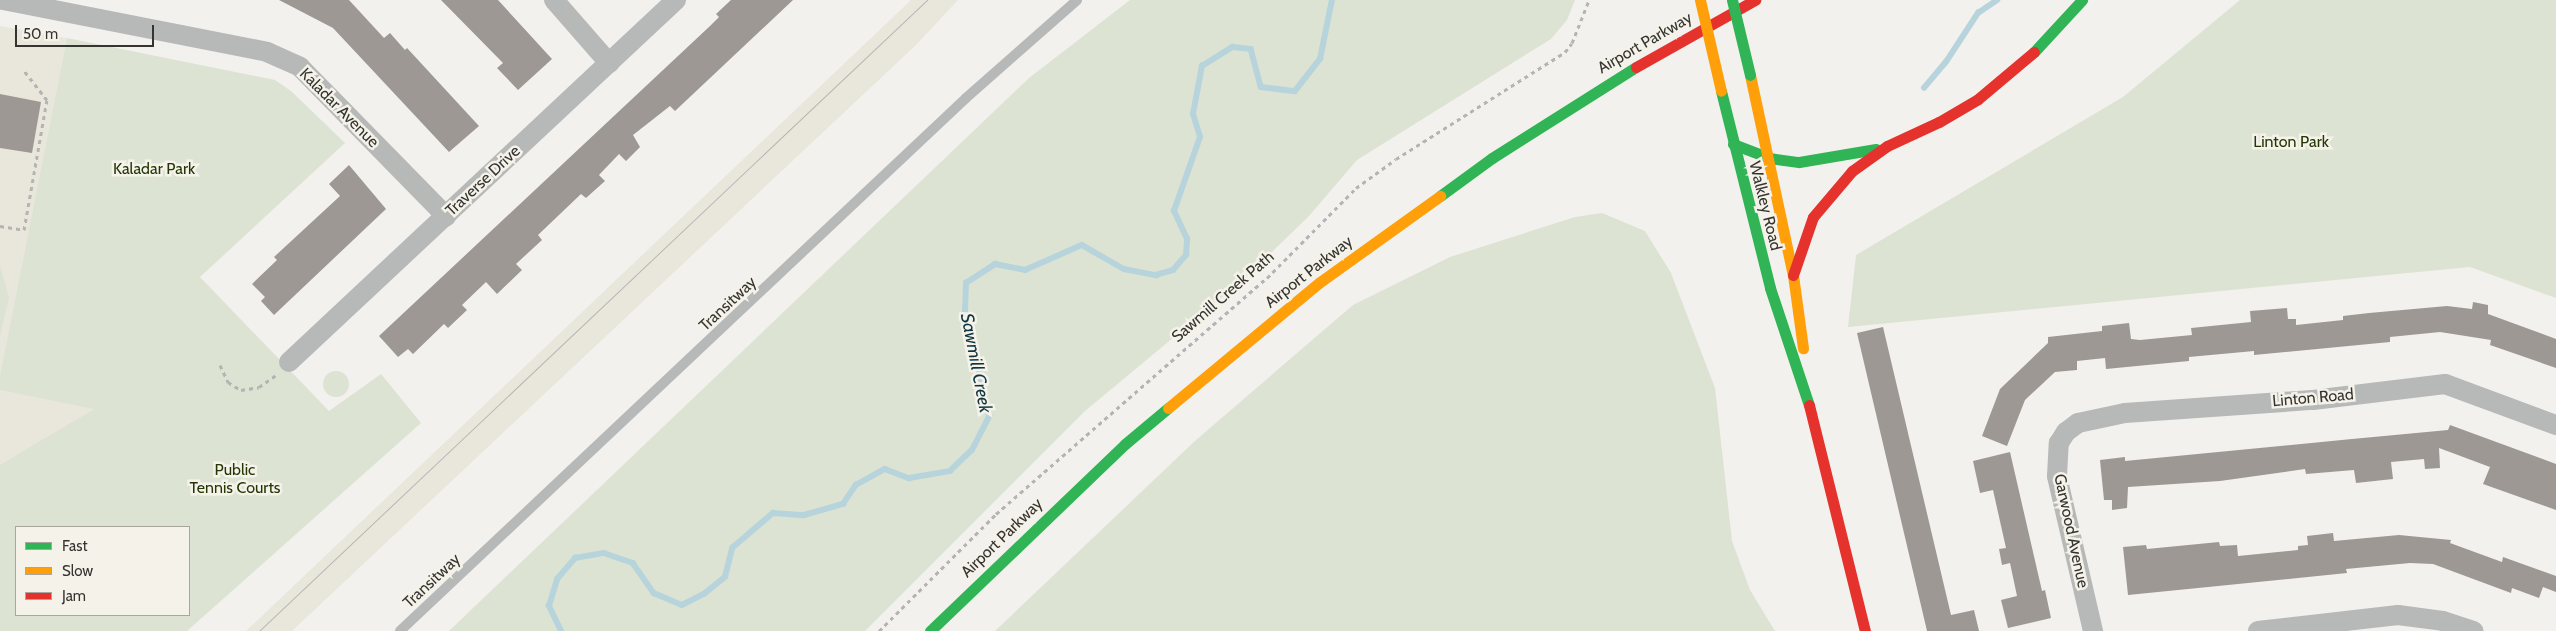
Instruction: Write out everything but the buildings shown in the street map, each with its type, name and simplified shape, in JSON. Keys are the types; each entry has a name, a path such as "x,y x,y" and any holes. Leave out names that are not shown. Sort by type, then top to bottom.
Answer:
{"main road":[{"name":"Walkley Road","path":"1700,0 1732,144 1770,288 1813,417 1864,631"},
{"name":"Walkley Road","path":"1732,0 1769,158 1793,275 1813,417"},
{"name":"Airport Parkway","path":"930,631 1125,444 1320,282 1492,158 1582,99 1755,0"},
{"path":"1793,275 1801,244 1819,207 1863,161 1887,146 1939,122 1978,98 2040,47 2082,0"},
{"path":"1732,144 1769,158 1815,161 1887,146"}],"street":[{"name":"Kaladar Avenue","path":"4,0 267,52 300,67 446,216"},
{"path":"554,0 609,63"},
{"name":"Traverse Drive","path":"289,362 676,0"},
{"name":"Linton Road","path":"2066,432 2093,417 2313,400 2445,384 2556,425"},
{"name":"Garwood Avenue","path":"2066,432 2057,455 2057,476 2093,631"},
{"path":"2258,631 2326,628 2398,615 2443,621 2473,631"}],"lane":[{"name":"Transitway","path":"400,631 966,98 1077,0"}],"path":[{"name":"Sawmill Creek Path","path":"879,631 996,514 1267,278 1356,188 1396,159 1565,52 1572,43 1589,0"},
{"path":"0,226 24,230 47,100 23,69"},
{"path":"220,365 228,382 240,390 259,387 289,362"}],"shaded area":[{"path":"911,0 958,0 916,45 292,631 246,631"},
{"path":"0,26 67,38 0,375"},
{"path":"0,390 95,408 3,466 0,465"}],"green space":[{"path":"1130,0 1575,0 1567,20 1551,39 1357,160 1309,216 1245,278 1085,411 865,631 449,631 1029,78"},
{"name":"Linton Park","path":"2240,0 2556,0 2556,298 2470,267 1848,327 1856,255 2123,97"},
{"name":"Kaladar Park","path":"67,38 275,80 291,91 345,143 200,277 329,411 381,374 421,423 187,631 0,631 0,465 94,409 0,390 0,375"},
{"path":"1602,213 1645,231 1671,273 1715,388 1732,541 1750,590 1775,631 995,631 1196,440 1353,305 1450,257 1575,217"},
{"path":"0,265 9,298 0,336"},
{"path":"336,371 345,375 349,384 345,393 336,397 327,393 323,384 327,375"}],"waterway":[{"name":"Sawmill Creek","path":"561,631 549,606 557,579 575,558 604,553 633,563 654,593 682,605 704,594 725,577 732,548 773,513 804,515 843,504 856,485 885,469 909,478 950,471 972,450 989,416 965,311 966,283 995,264 1025,270 1082,245 1124,269 1156,275 1173,270 1186,255 1187,239 1174,211 1200,137 1193,114 1202,66 1233,47 1251,49 1261,87 1295,91 1320,59 1332,0"},
{"path":"1924,88 1946,62 1978,13 1997,0"}],"tram line":[{"path":"259,631 927,0"}],"traffic: fast":[{"path":"1732,0 1750,75"},
{"path":"2034,52 2082,0"},
{"path":"1440,196 1492,158 1636,67"},
{"path":"1721,91 1770,288 1809,405"},
{"path":"1733,144 1769,158 1799,162 1876,149"},
{"path":"930,631 1125,444 1168,408"}],"traffic: slow":[{"path":"1700,0 1721,91"},
{"path":"1750,75 1793,275 1803,348"},
{"path":"1168,408 1320,282 1440,196"}],"traffic: jam":[{"path":"1636,67 1755,0"},
{"path":"1793,275 1813,217 1852,171 1887,146 1939,122 1978,99 2034,52"},
{"path":"1809,405 1865,631"}],"park label":[{"name":"Public Tennis Courts","path":"235,479"}]}
